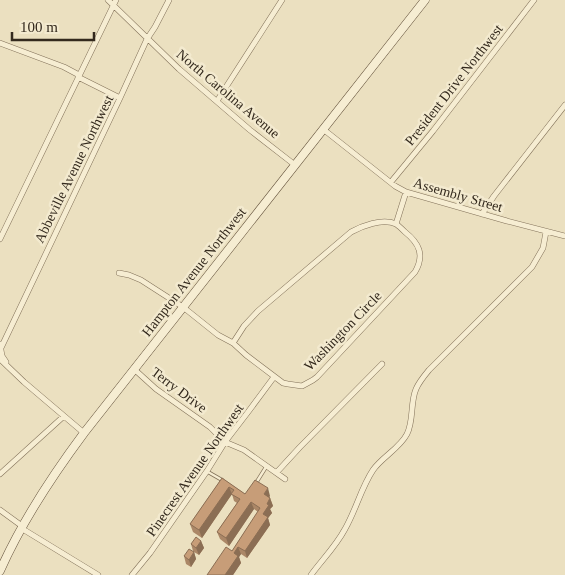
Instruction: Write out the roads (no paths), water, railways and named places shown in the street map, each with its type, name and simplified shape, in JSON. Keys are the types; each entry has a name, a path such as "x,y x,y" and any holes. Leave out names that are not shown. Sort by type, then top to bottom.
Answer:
{"street":[{"name":"North Carolina Avenue","path":"108,0 115,3 179,69 295,165"},
{"name":"Abbeville Avenue Northwest","path":"1,348 147,38 169,0"},
{"path":"217,101 282,0"},
{"name":"Hampton Avenue Northwest","path":"0,571 22,527 49,482 84,433 425,0"},
{"name":"President Drive Northwest","path":"391,182 433,131 534,0"},
{"path":"0,239 102,26 115,3"},
{"path":"0,43 64,68 120,98"},
{"path":"482,214 565,105"},
{"name":"Assembly Street","path":"323,129 406,192 565,236"},
{"path":"233,343 244,326 258,311 345,236 356,229 372,224 396,224 406,192"},
{"name":"Washington Circle","path":"119,273 141,280 182,307 218,335 233,343 283,383 298,386 305,385 313,380 415,272 420,259 419,247 414,239 396,224"},
{"path":"311,575 346,528 368,477 382,459 407,434 410,427 415,390 420,381 532,267 542,248 546,232"},
{"path":"0,342 4,361 84,433"},
{"path":"0,359 11,368"},
{"path":"277,472 382,364"},
{"name":"Terry Drive","path":"134,369 156,389 210,427 225,442 244,450 285,479"},
{"name":"Pinecrest Avenue Northwest","path":"132,575 207,471 225,442 274,377"},
{"path":"0,474 64,416"},
{"path":"0,510 22,527 98,575"}],"lane":[{"path":"253,487 267,466"},
{"path":"207,471 223,481"}]}
